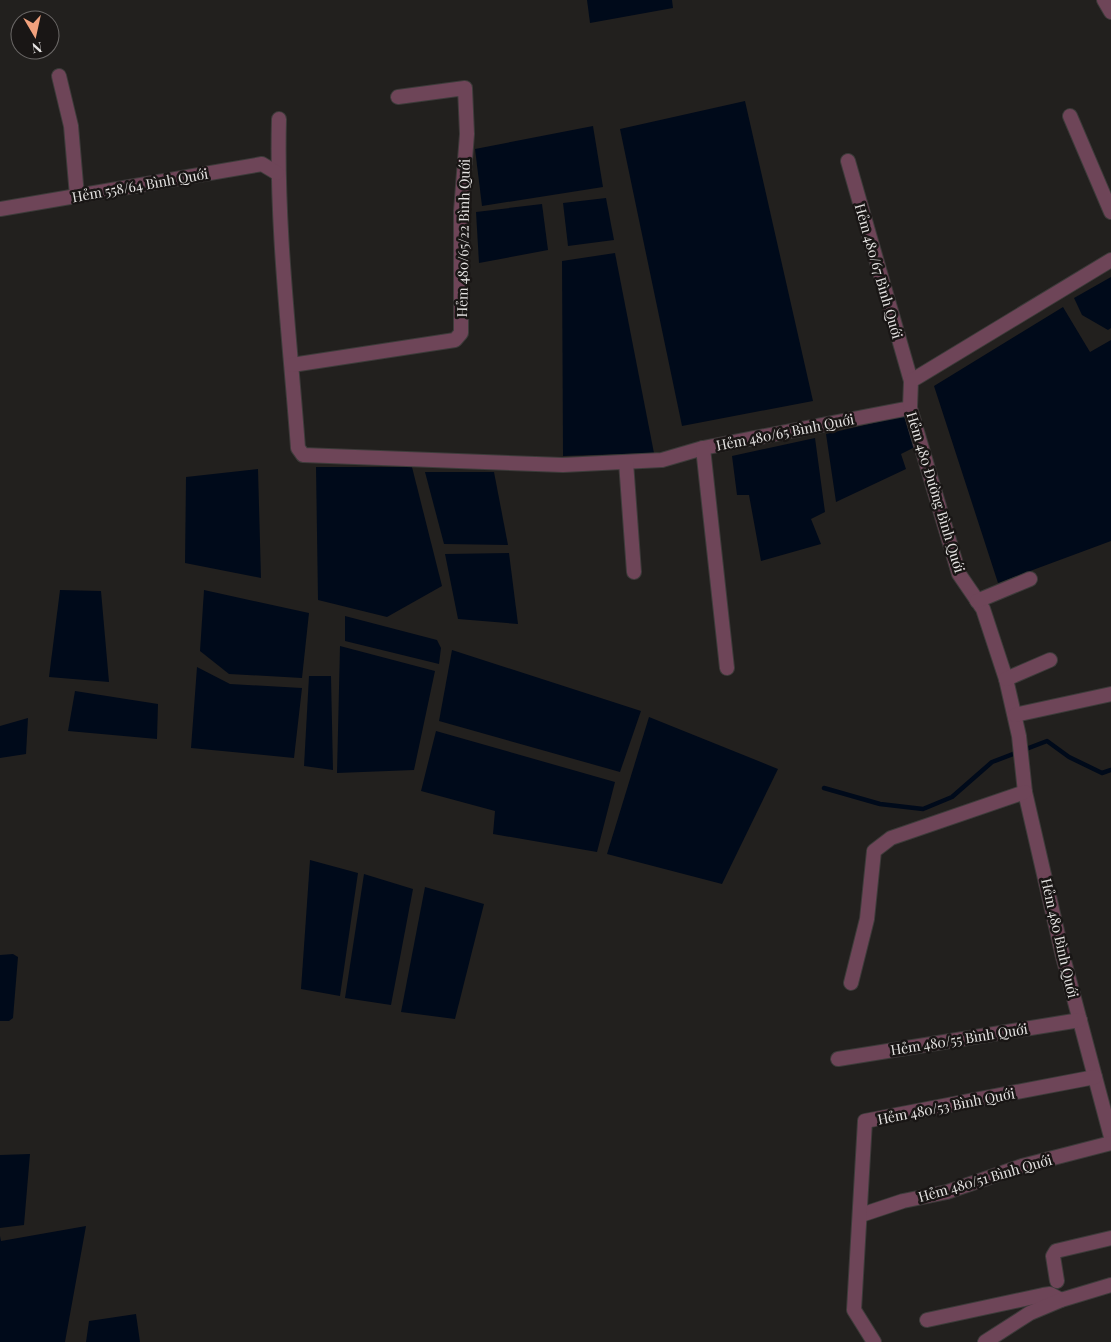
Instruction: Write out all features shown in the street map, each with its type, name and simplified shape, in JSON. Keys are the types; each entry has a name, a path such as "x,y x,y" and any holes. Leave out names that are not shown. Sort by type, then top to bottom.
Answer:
{"street":[{"path":"1104,0 1111,12"},
{"path":"59,76 71,126 77,196"},
{"name":"Hẻm 480/65/22 Bình Quới","path":"292,365 455,340 461,333 461,211 467,134 465,88 398,97"},
{"path":"1070,116 1111,212"},
{"path":"279,119 277,173 292,365"},
{"name":"Hẻm 480/67 Bình Quới","path":"848,161 911,381"},
{"name":"Hẻm 558/64 Bình Quới","path":"0,209 262,164 277,173"},
{"path":"911,381 1111,260"},
{"name":"Hẻm 480/65 Bình Quới","path":"292,365 298,448 303,455 563,466 662,460 703,448 910,408"},
{"name":"Hẻm 480 Đường Bình Quới","path":"911,381 910,408 959,574 983,609 1006,679 1019,736"},
{"path":"703,448 727,668"},
{"path":"626,462 634,572"},
{"path":"977,601 1030,579"},
{"path":"1006,679 1050,660"},
{"path":"1015,714 1111,694"},
{"name":"Hẻm 480 Bình Quới","path":"1019,736 1021,770 1025,792 1080,1020 1095,1077 1108,1115 1111,1138"},
{"path":"851,983 867,919 874,850 891,838 1025,792"},
{"name":"Hẻm 480/55 Bình Quới","path":"838,1059 1080,1020"},
{"name":"Hẻm 480/53 Bình Quới","path":"874,1342 854,1310 865,1121 1095,1077"},
{"name":"Hẻm 480/51 Bình Quới","path":"861,1215 903,1202 947,1192 1022,1166 1111,1144"},
{"path":"1056,1281 1053,1256 1056,1251 1111,1238"},
{"path":"985,1342 1030,1313 1061,1300 1111,1285"},
{"path":"927,1320 1043,1295 1050,1294 1061,1300"}],"water":[{"path":"587,0 672,0 673,8 590,23"},
{"path":"745,101 813,401 682,426 620,129"},
{"path":"593,126 603,187 482,206 475,149"},
{"path":"606,198 614,240 568,246 563,203"},
{"path":"542,204 548,250 479,263 476,212"},
{"path":"615,253 654,453 563,456 562,261"},
{"path":"1111,277 1111,328 1108,330 1082,315 1074,298"},
{"path":"1063,307 1090,352 1111,340 1111,541 998,583 934,386"},
{"path":"908,415 915,447 901,454 906,469 836,502 826,434"},
{"path":"815,438 825,512 811,519 821,544 761,561 749,495 737,495 732,456"},
{"path":"316,467 412,467 442,586 387,617 318,600"},
{"path":"258,469 261,578 185,563 186,477"},
{"path":"425,472 494,472 508,545 444,544"},
{"path":"509,553 518,624 458,619 445,554"},
{"path":"60,590 101,591 109,682 49,677"},
{"path":"204,590 309,613 302,678 229,674 200,651"},
{"path":"345,616 437,640 441,648 439,664 345,641"},
{"path":"340,646 435,671 414,770 337,773"},
{"path":"452,650 641,711 620,772 439,721"},
{"path":"197,667 230,684 302,688 294,758 191,748"},
{"path":"309,676 331,676 333,770 304,766"},
{"path":"75,691 158,704 157,739 68,731"},
{"path":"649,717 778,769 722,884 607,854"},
{"path":"28,718 26,754 0,758 0,726"},
{"path":"436,731 615,782 597,852 493,834 495,811 421,791"},
{"path":"310,860 358,873 340,996 301,989"},
{"path":"364,874 413,889 391,1005 345,998"},
{"path":"425,887 484,904 455,1019 401,1012"},
{"path":"13,954 18,957 13,1018 9,1021 0,1021 0,955"},
{"path":"30,1154 24,1225 0,1228 0,1155"},
{"path":"86,1226 65,1342 0,1342 0,1236 1,1241"},
{"path":"136,1314 140,1342 86,1342 89,1321"}],"waterway":[{"path":"824,788 880,804 923,809 952,797 992,762 1047,741 1069,757 1102,773 1111,770"}]}
